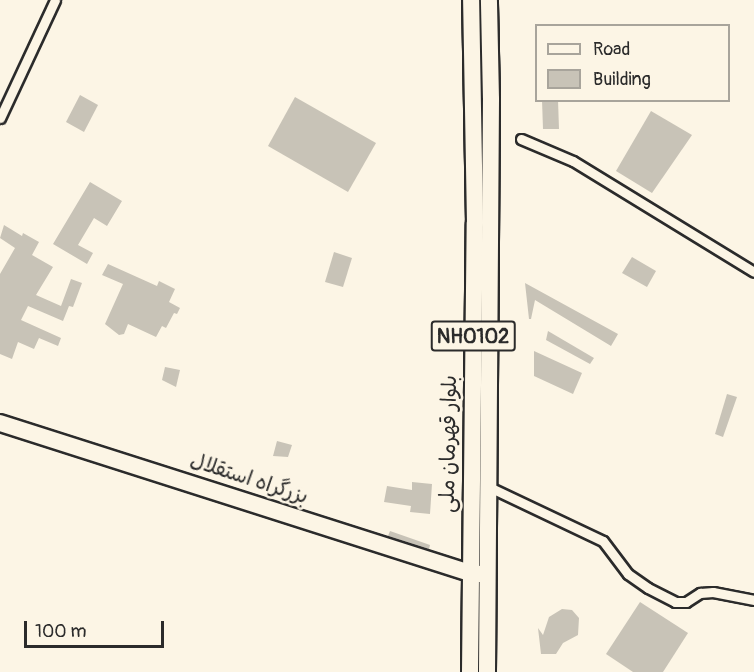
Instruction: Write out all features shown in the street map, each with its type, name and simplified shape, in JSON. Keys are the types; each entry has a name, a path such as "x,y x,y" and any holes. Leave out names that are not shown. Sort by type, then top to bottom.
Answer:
{"highway":[{"name":"بلوار قهرمان ملی","path":"471,0 478,574 487,672"},
{"name":"بلوار قهرمان ملی","path":"470,672 487,486 491,99 489,0"},
{"name":"بزرگراه استقلال","path":"0,423 478,574"}],"street":[{"path":"0,118 55,0"},
{"path":"520,139 573,161 754,272"},
{"path":"487,486 603,541 628,574 675,602 686,602 700,593 713,592 754,600"}],"building":[{"path":"80,95 98,105 84,132 66,122"},
{"path":"295,97 376,143 348,192 268,146"},
{"path":"542,102 558,102 559,129 543,129"},
{"path":"651,111 692,135 652,193 616,171"},
{"path":"90,182 122,201 107,226 94,218 78,245 93,253 87,264 53,244"},
{"path":"4,225 22,236 23,233 39,242 32,255 53,267 36,295 61,306 71,279 82,283 73,307 69,306 63,321 28,306 21,320 61,338 58,346 39,338 34,349 18,342 12,359 0,354 0,274 15,248 0,238"},
{"path":"334,252 352,258 343,287 325,282"},
{"path":"632,257 656,271 647,287 622,273"},
{"path":"108,264 157,286 159,281 175,289 169,302 180,308 177,314 174,313 166,328 162,326 156,337 128,324 124,334 119,335 105,324 123,284 102,275"},
{"path":"525,283 618,334 611,346 535,300 531,319 529,319"},
{"path":"548,331 594,358 590,364 546,340"},
{"path":"534,351 582,373 573,394 534,376"},
{"path":"165,367 180,370 176,387 162,380"},
{"path":"727,394 737,397 723,437 715,434"},
{"path":"277,441 292,445 288,457 273,456"},
{"path":"412,482 432,484 430,514 410,512 411,506 384,502 387,486 412,490"},
{"path":"390,531 430,545 429,549 388,536"},
{"path":"640,602 688,633 663,672 633,672 606,654"},
{"path":"562,609 572,610 579,618 578,635 563,643 556,654 541,654 538,628 543,635 549,617"}]}
